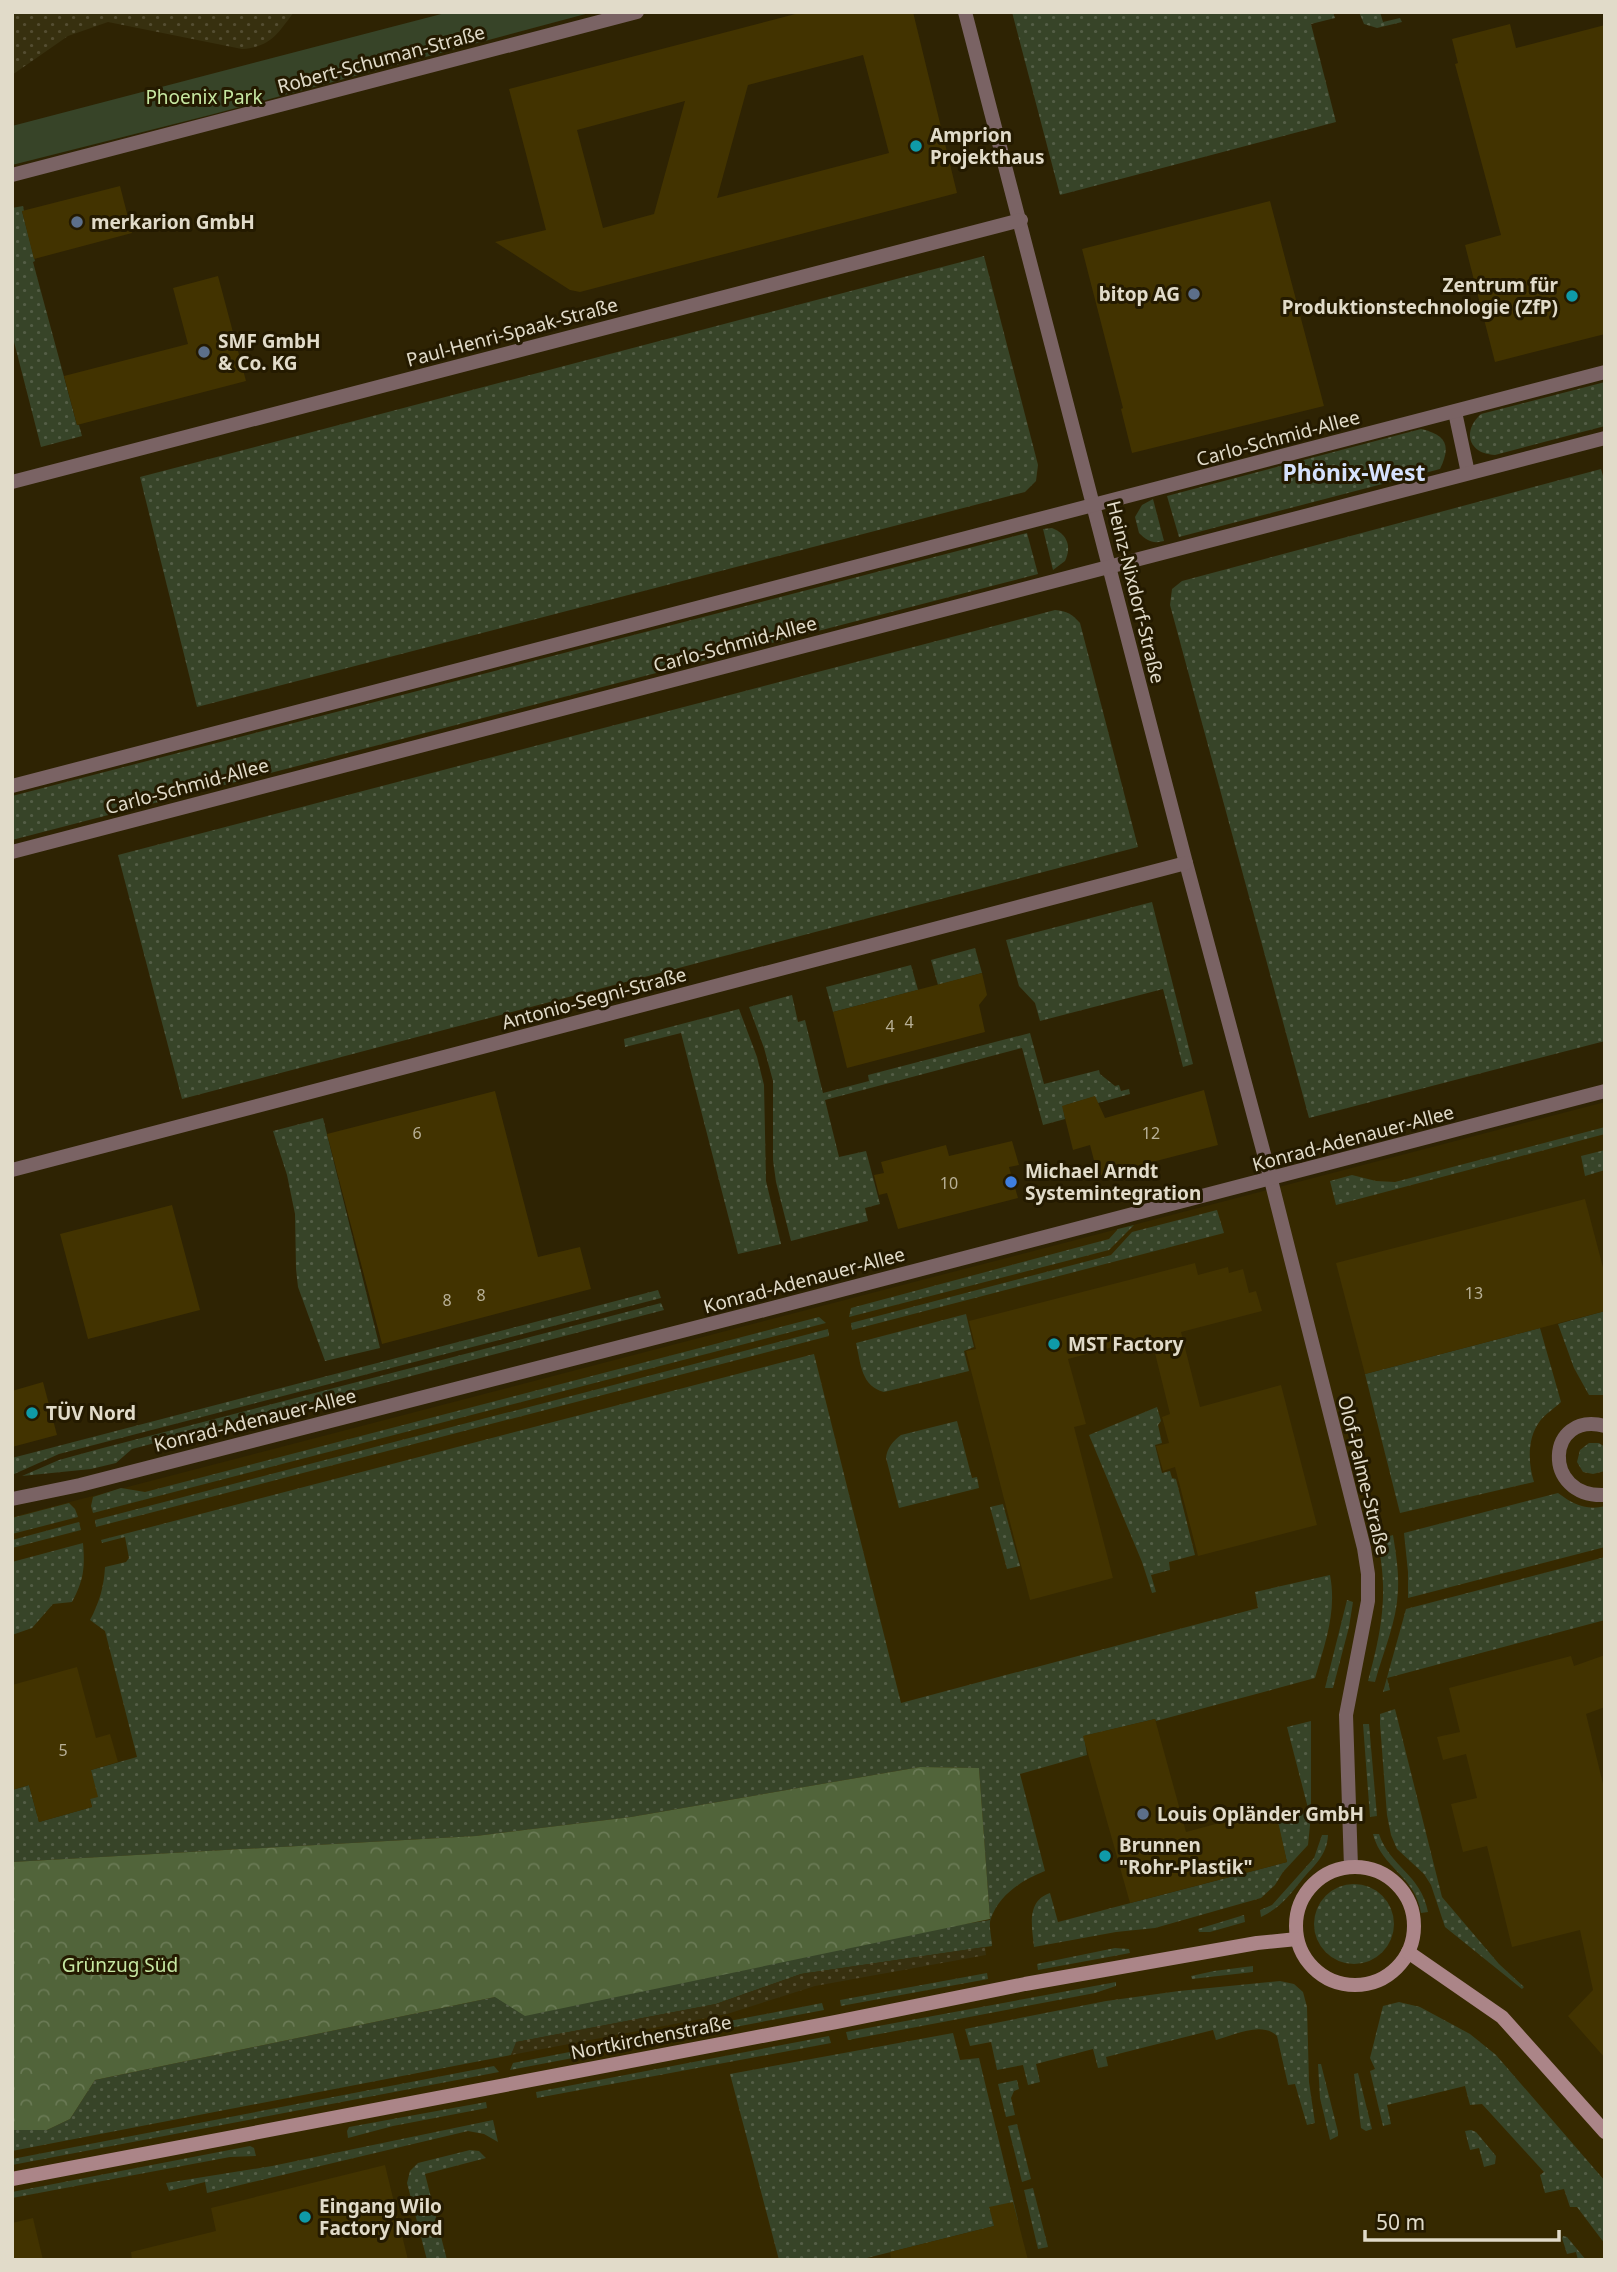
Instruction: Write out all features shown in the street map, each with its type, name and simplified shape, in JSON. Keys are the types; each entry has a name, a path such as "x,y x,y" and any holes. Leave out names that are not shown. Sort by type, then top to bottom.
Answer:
{"main road":[{"path":"1352,1867 1385,1875 1399,1887 1408,1901 1413,1918 1413,1936 1408,1952 1397,1967 1383,1978 1366,1984 1330,1980 1315,1970 1303,1955 1297,1938 1299,1905 1308,1890 1327,1874 1352,1867"},
{"name":"Nortkirchenstraße","path":"12,2179 1025,1984 1297,1938"},
{"path":"1408,1952 1502,2017 1605,2132"}],"street":[{"name":"Robert-Schuman-Straße","path":"12,175 637,12"},
{"name":"Heinz-Nixdorf-Straße","path":"965,12 1271,1180"},
{"name":"Paul-Henri-Spaak-Straße","path":"12,482 1021,220"},
{"name":"Carlo-Schmid-Allee","path":"12,786 1605,372"},
{"path":"1455,412 1468,473"},
{"name":"Carlo-Schmid-Allee","path":"12,852 1605,438"},
{"name":"Antonio-Segni-Straße","path":"12,1170 1186,863"},
{"name":"Konrad-Adenauer-Allee","path":"12,1499 80,1485 1271,1180 1605,1091"},
{"name":"Olof-Palme-Straße","path":"1271,1180 1361,1535 1368,1574 1365,1626 1346,1715 1352,1867"},
{"path":"1605,1426 1597,1424 1573,1430 1562,1439 1558,1457 1566,1480 1576,1488 1591,1495 1605,1494"}],"shaded area":[{"path":"1605,1102 1605,2260 12,2260 12,1517"}],"green space":[{"name":"Phoenix Park","path":"449,12 593,12 12,165 12,126"},
{"path":"1012,12 1333,12 1335,18 1311,24 1336,122 1060,195"},
{"path":"1359,12 1380,12 1383,22 1400,18 1402,22 1377,28 1364,24"},
{"path":"23,206 35,261 33,262 82,436 41,447 12,334 12,208"},
{"path":"984,256 1038,465 1036,481 1025,492 197,707 140,477"},
{"path":"1605,382 1605,426 1495,455 1479,451 1471,440 1471,427 1481,414"},
{"path":"1421,429 1430,431 1444,443 1446,448 1440,469 1179,537 1167,496"},
{"path":"1601,469 1605,483 1605,1041 1309,1118 1170,605 1172,589 1182,581"},
{"path":"1153,499 1164,541 1160,542 1150,541 1139,533 1135,517 1142,505"},
{"path":"1052,528 1065,537 1068,546 1065,561 1053,570 1043,529"},
{"path":"1027,533 1038,574 12,840 12,796"},
{"path":"1055,610 1069,614 1080,623 1138,847 182,1099 118,855"},
{"path":"1152,902 1193,1064 1183,1067 1163,989 1040,1021 1035,1003 1019,986 1006,940"},
{"path":"975,948 982,973 938,985 931,960"},
{"path":"911,965 918,990 833,1012 826,987"},
{"path":"792,995 798,1022 805,1020 823,1093 869,1081 868,1075 1030,1033 1044,1084 1099,1070 1100,1074 1115,1086 1119,1085 1121,1091 1129,1089 1130,1094 1098,1103 1093,1097 1066,1105 1063,1107 1065,1119 1043,1125 1022,1048 825,1100 839,1157 866,1151 880,1204 865,1208 868,1221 791,1241 773,1160 773,1081 749,1007"},
{"path":"739,1009 764,1085 766,1181 781,1244 738,1254 681,1033 625,1047 624,1039"},
{"path":"323,1118 380,1348 325,1361 298,1287 295,1214 287,1175 273,1131"},
{"path":"1605,1127 1605,1134 1336,1205 1330,1181 1352,1175 1395,1182"},
{"path":"1605,1150 1605,1170 1585,1176 1581,1156"},
{"path":"1217,1210 1224,1233 852,1330 851,1323 1111,1255 1132,1232"},
{"path":"1134,1225 1109,1250 849,1317 851,1308 1109,1239 1118,1229"},
{"path":"658,1290 661,1298 59,1454 12,1475 12,1458"},
{"path":"661,1303 664,1310 132,1449 116,1463 91,1469 22,1476 59,1460 99,1449"},
{"path":"1605,1311 1605,1395 1589,1395 1574,1368 1558,1324"},
{"path":"966,1314 974,1347 964,1351 969,1371 884,1392 876,1389 866,1379 856,1343"},
{"path":"819,1317 826,1323 93,1513 91,1506 93,1497 121,1488 145,1492"},
{"path":"1540,1328 1561,1402 1542,1418 1533,1435 1530,1459 1534,1482 1400,1513 1365,1374"},
{"path":"828,1329 829,1336 96,1527 95,1520"},
{"path":"814,1354 901,1703 1258,1608 1255,1592 1330,1575 1331,1615 1315,1678 1156,1721 1155,1719 1084,1736 1087,1755 1020,1774 1045,1871 1020,1883 995,1909 990,1921 992,1946 801,1974 716,2004 517,2042 511,2055 12,2151 12,2130 47,2130 70,2119 95,2080 495,1997 990,1920 979,1768 920,1767 631,1817 476,1836 12,1862 12,1790 29,1785 39,1822 92,1807 91,1770 137,1757 105,1631 90,1620 104,1581 105,1567 126,1562 129,1558 125,1537 102,1543 101,1540"},
{"path":"1157,1407 1162,1443 1155,1445 1162,1473 1170,1471 1172,1478 1176,1479 1195,1555 1169,1562 1170,1570 1151,1575 1156,1592 1152,1593 1142,1562 1089,1435"},
{"path":"957,1421 972,1478 977,1477 979,1488 899,1508 886,1458 891,1445 901,1435"},
{"path":"1589,1443 1599,1443 1605,1447 1605,1471 1593,1474 1583,1472 1577,1462 1580,1450"},
{"path":"1558,1493 1580,1506 1605,1506 1605,1547 1408,1598 1404,1533"},
{"path":"69,1503 78,1517 12,1534 12,1518"},
{"path":"1003,1504 1020,1566 1007,1569 990,1507"},
{"path":"79,1522 81,1530 12,1548 12,1540"},
{"path":"1393,1535 1398,1576 1395,1614 1375,1682 1368,1681 1382,1610 1383,1576 1377,1540"},
{"path":"83,1543 83,1574 72,1602 53,1604 32,1628 12,1635 12,1562"},
{"path":"1605,1557 1605,1620 1387,1678 1390,1690 1383,1692 1406,1609"},
{"path":"1347,1600 1353,1602 1349,1627 1333,1688 1325,1688"},
{"path":"1395,1709 1442,1897 1499,1964 1524,1987 1522,1989 1445,1927 1431,1885 1424,1874 1397,1849 1387,1815 1380,1724 1380,1714"},
{"path":"1311,1721 1311,1815 1308,1845 1261,1898 1155,1928 1034,1947 1034,1908 1042,1897 1050,1893 1058,1922 1287,1862 1277,1820 1309,1812 1287,1727"},
{"path":"1363,1724 1369,1724 1377,1816 1370,1817"},
{"name":"Grünzug Süd","path":"920,1767 979,1768 990,1919 525,2016 495,1997 95,2080 70,2119 47,2130 12,2130 12,1862 476,1836 631,1817"},
{"path":"1373,1834 1379,1834 1390,1855 1419,1888 1428,1912 1421,1913 1412,1890 1383,1856"},
{"path":"1322,1835 1328,1835 1319,1860 1284,1901 1261,1917 1260,1910 1272,1905 1314,1858"},
{"path":"1354,1884 1369,1887 1382,1896 1391,1909 1394,1924 1391,1939 1382,1952 1369,1961 1354,1964 1339,1961 1326,1952 1317,1939 1314,1924 1317,1909 1326,1896 1339,1887"},
{"path":"1244,1915 1245,1922 1210,1932 1199,1932 1198,1929"},
{"path":"1115,1948 1129,1949 1130,1953 1038,1970 1037,1964"},
{"path":"1253,1966 1253,1972 1192,1979 1191,1976 1214,1971"},
{"path":"987,1973 988,1979 841,2006 840,2000"},
{"path":"1280,1981 1294,1984 1303,1992 1307,2007 1309,2082 1315,2123 1307,2125 1295,2084 1288,2085 1277,2036 1264,2030 1248,2030 1216,2040 1213,2030 1106,2057 1108,2066 1098,2068 1093,2049 1036,2064 1040,2082 1028,2085 1023,2065 997,2070 991,2042 970,2046 965,2029 1106,2001"},
{"path":"1116,1982 1116,1986 1095,1993 848,2040 846,2032"},
{"path":"1399,2002 1420,2007 1470,2034 1496,2055 1605,2181 1605,2244 1577,2207 1570,2207 1564,2189 1545,2193 1540,2175 1544,2172 1482,2104 1470,2105 1465,2086 1387,2105 1391,2124 1383,2126 1370,2071 1375,2069 1370,2058 1383,2006"},
{"path":"822,2003 824,2010 510,2070 513,2063"},
{"path":"953,2033 960,2060 979,2058 1018,2220 859,2260 779,2260 730,2074"},
{"path":"829,2036 831,2043 537,2098 536,2092"},
{"path":"1318,2064 1321,2064 1338,2132 1338,2136 1330,2140 1320,2098"},
{"path":"494,2066 499,2072 12,2165 12,2159"},
{"path":"1358,2073 1372,2129 1366,2131 1361,2128 1354,2074"},
{"path":"1017,2080 1019,2089 1014,2091 1011,2098 1015,2115 1006,2117 998,2084"},
{"path":"486,2102 487,2108 393,2126 348,2138 349,2127"},
{"path":"493,2120 498,2142 484,2134 468,2131 207,2193 205,2182 169,2191 166,2183 272,2166"},
{"path":"1017,2124 1031,2179 1022,2182 1008,2126"},
{"path":"1465,2131 1476,2132 1496,2156 1495,2164 1484,2167 1479,2148 1470,2150"},
{"path":"250,2146 254,2148 256,2156 230,2157 12,2198 12,2192"},
{"path":"470,2150 479,2151 486,2158 425,2174 447,2260 427,2260 407,2183 410,2171 418,2163"},
{"path":"1033,2188 1048,2247 1038,2249 1024,2190"},
{"path":"1563,2236 1567,2237 1586,2260 1578,2260 1576,2252 1567,2254"}],"sand":[{"path":"12,12 294,12 273,38 252,48 242,49 108,22 68,36 12,75"},
{"path":"985,1947 986,1955 815,1986 727,2014 511,2055 516,2042 716,2004 801,1974"}],"building":[{"name":"Amprion Projekthaus","path":"803,12 913,12 957,193 580,292 570,290 495,242 546,230 509,89","holes":["863,55 889,153 717,198 748,85","685,101 654,214 603,228 577,130"]},
{"path":"1510,24 1516,48 1605,25 1605,334 1495,362 1465,245 1501,235 1455,64 1458,63 1452,39"},
{"name":"merkarion GmbH","path":"120,186 132,233 34,259 22,211"},
{"name":"bitop AG","path":"1270,201 1324,406 1132,453 1082,249"},
{"name":"SMF GmbH & Co. KG","path":"218,276 246,381 77,425 64,376 188,344 173,288"},
{"path":"982,973 987,995 979,1005 985,1032 847,1068 833,1012"},
{"path":"1204,1090 1218,1145 1098,1176 1090,1145 1073,1150 1062,1106 1095,1096 1105,1118"},
{"path":"495,1091 538,1257 580,1247 591,1289 382,1344 327,1134"},
{"path":"1012,1141 1019,1165 1009,1167 1018,1198 898,1229 887,1193 879,1195 874,1175 884,1173 881,1162 946,1145 949,1156"},
{"path":"1585,1199 1605,1275 1605,1311 1365,1374 1336,1263"},
{"path":"172,1205 200,1310 88,1339 60,1234"},
{"path":"1195,1263 1198,1275 1228,1267 1229,1273 1243,1269 1249,1293 1256,1291 1262,1311 1181,1332 1200,1407 1281,1385 1317,1525 1198,1556 1175,1467 1163,1471 1156,1446 1169,1443 1162,1417 1170,1414 1151,1337 1068,1359 1086,1424 1074,1427 1113,1578 1030,1600 966,1351 976,1349 969,1321"},
{"name":"TÜV Nord","path":"43,1382 57,1435 12,1447 12,1391"},
{"path":"1605,1655 1605,1707 1586,1714 1605,1792 1605,2058 1568,2016 1593,1990 1580,1930 1512,1947 1487,1846 1463,1852 1451,1804 1477,1798 1466,1754 1443,1760 1437,1737 1460,1732 1449,1688 1571,1656 1574,1666"},
{"path":"77,1667 96,1738 110,1734 118,1762 91,1770 98,1797 90,1799 92,1807 39,1822 29,1785 12,1790 12,1685"},
{"name":"Louis Opländer GmbH","path":"1155,1719 1186,1832 1275,1808 1287,1862 1130,1903 1083,1736"},
{"name":"Eingang Wilo Factory Nord","path":"385,2165 408,2260 132,2260 131,2252 216,2231 211,2208"},
{"path":"1013,2202 1028,2260 891,2260 890,2252 994,2226 989,2207"},
{"path":"33,2218 43,2260 12,2260 12,2223"}],"place":[{"name":"Amprion Projekthaus","path":"916,146"},
{"name":"merkarion GmbH","path":"77,222"},
{"name":"bitop AG","path":"1194,294"},
{"name":"Zentrum für Produktionstechnologie (ZfP)","path":"1572,296"},
{"name":"SMF GmbH & Co. KG","path":"204,352"},
{"name":"Michael Arndt Systemintegration","path":"1011,1182"},
{"name":"MST Factory","path":"1054,1344"},
{"name":"TÜV Nord","path":"32,1413"},
{"name":"Louis Opländer GmbH","path":"1143,1814"},
{"name":"Brunnen \"Rohr-Plastik\"","path":"1105,1856"},
{"name":"Eingang Wilo Factory Nord","path":"305,2217"}],"district":[{"name":"Phönix-West","path":"1354,472"}]}
